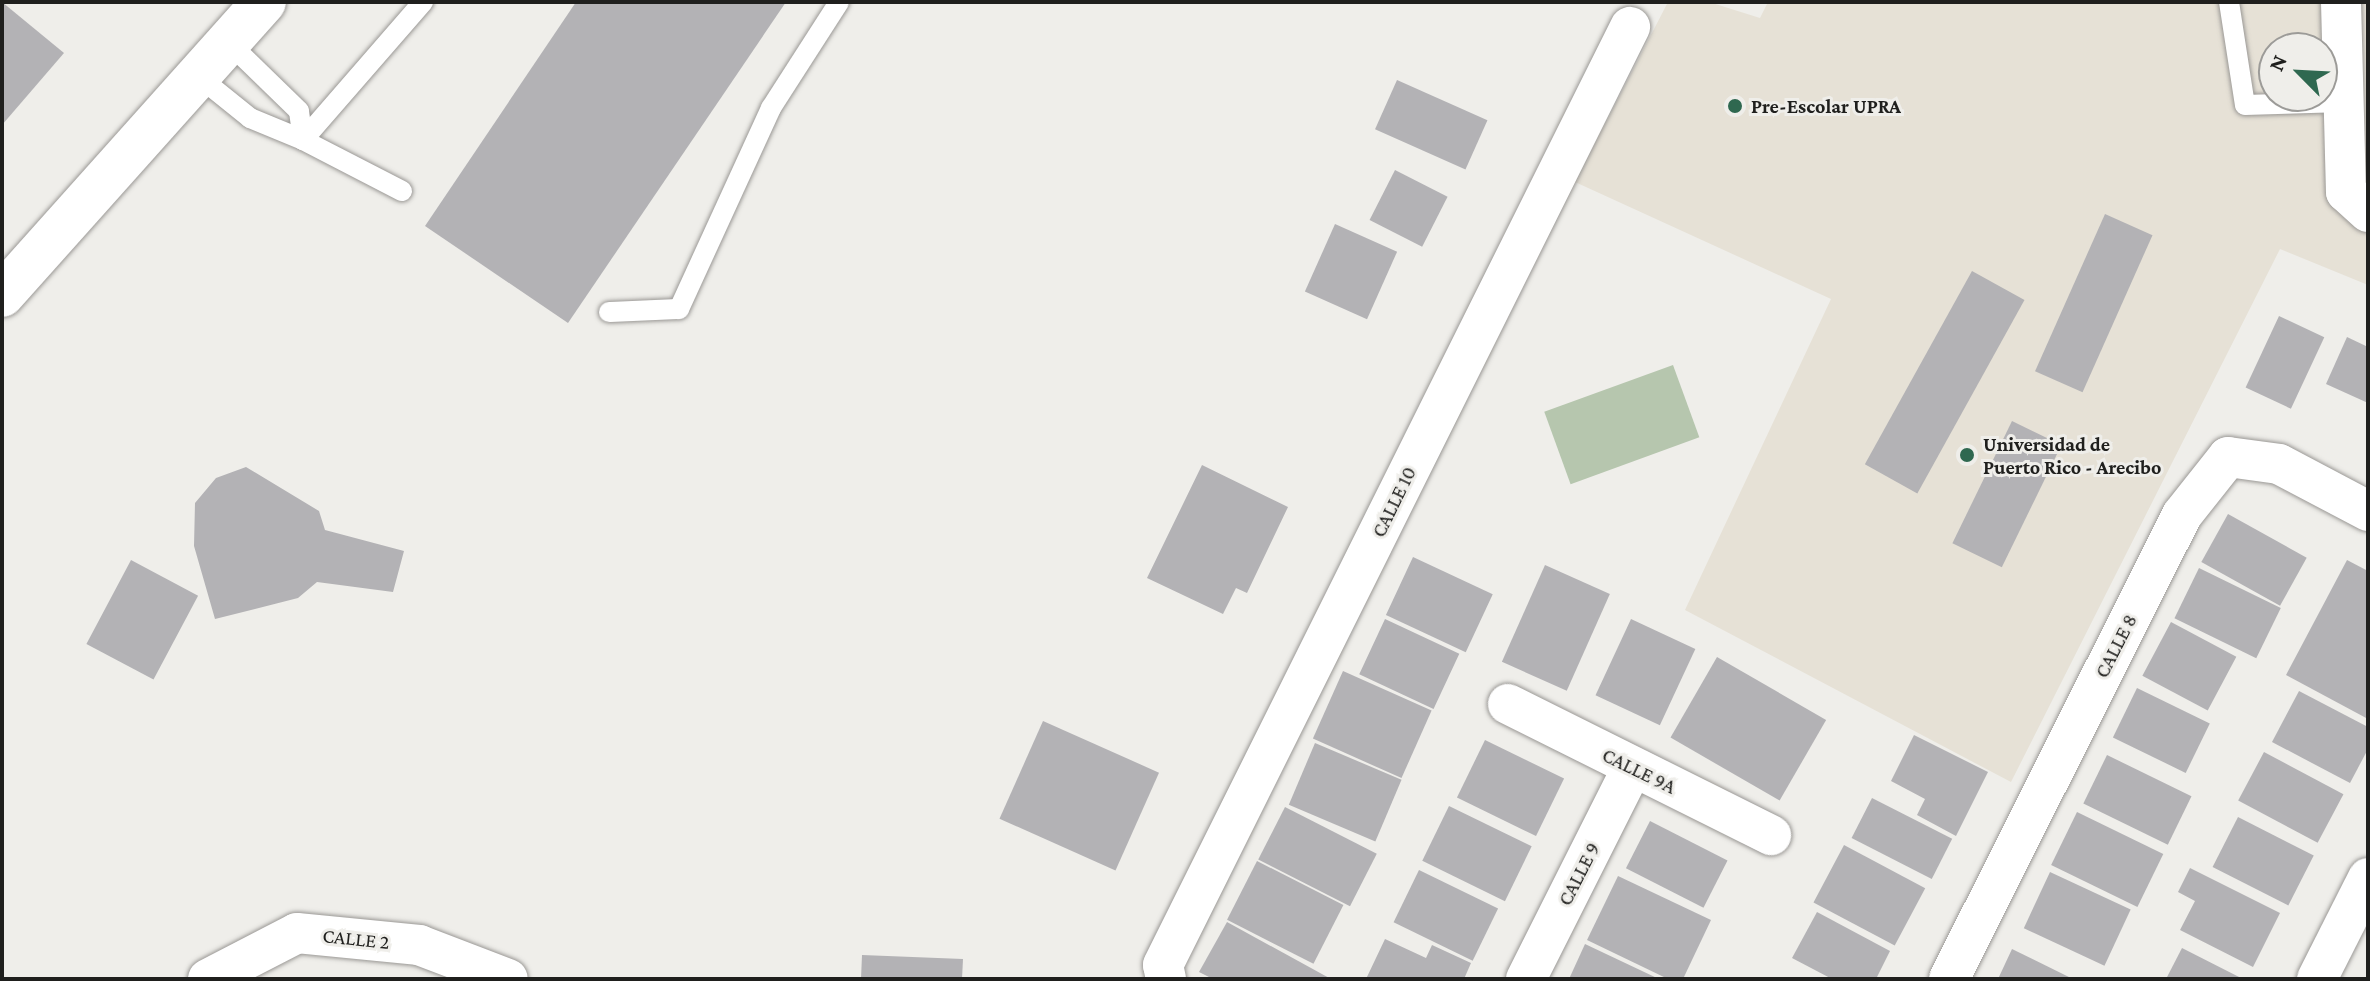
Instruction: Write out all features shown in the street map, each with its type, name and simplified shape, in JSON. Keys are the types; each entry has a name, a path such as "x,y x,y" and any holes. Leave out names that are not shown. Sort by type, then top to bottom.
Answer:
{"main road":[{"path":"2,295 264,2"}],"street":[{"path":"2341,2 2346,192 2368,212"},
{"name":"CALLE 10","path":"1166,979 1163,965 1630,27"},
{"name":"CALLE 8","path":"1949,979 2182,515 2228,457 2279,464 2368,511"},
{"name":"CALLE 9A","path":"1508,704 1771,835"},
{"name":"CALLE 9","path":"1526,979 1632,768"},
{"path":"2317,979 2368,878"},
{"name":"CALLE 2","path":"208,979 297,933 419,945 508,979"}],"lane":[{"path":"303,140 423,2"},
{"path":"609,312 679,309 771,108 839,2"},
{"path":"2210,2 2230,6 2245,105 2343,102"},
{"path":"228,42 299,111 303,140"},
{"path":"198,76 250,118 303,140 402,191"}],"shaded area":[{"name":"Universidad de Puerto Rico - Arecibo","path":"1668,2 1709,2 1760,18 1768,2 2368,2 2368,285 2280,249 2011,782 1685,610 1831,299 1575,182"}],"green space":[{"path":"1673,365 1699,437 1571,484 1544,412"}],"building":[{"path":"2,2 64,53 2,125"},
{"path":"576,2 786,2 568,323 425,226"},
{"path":"1397,80 1487,120 1465,170 1375,129"},
{"path":"1395,170 1448,197 1422,247 1370,220"},
{"path":"2105,214 2153,235 2083,392 2035,371"},
{"path":"1335,224 1397,252 1367,319 1305,292"},
{"path":"1972,271 2024,300 1917,493 1865,464"},
{"path":"2279,316 2324,337 2291,409 2246,388"},
{"path":"2347,337 2368,347 2368,403 2326,384"},
{"path":"2012,421 2061,445 2002,567 1952,543"},
{"path":"1202,465 1288,507 1247,593 1236,588 1223,614 1147,578"},
{"path":"246,467 319,511 325,530 404,551 393,592 317,582 298,598 215,619 194,546 195,503 216,478"},
{"path":"2228,514 2307,558 2280,606 2201,562"},
{"path":"1413,557 1493,594 1466,652 1386,615"},
{"path":"131,560 198,596 154,680 86,644"},
{"path":"2347,560 2368,571 2368,719 2286,675"},
{"path":"1545,565 1610,594 1567,691 1502,662"},
{"path":"2199,568 2281,608 2256,658 2174,618"},
{"path":"1385,619 1459,654 1434,709 1359,674"},
{"path":"1631,619 1695,649 1660,725 1596,695"},
{"path":"2171,622 2236,657 2208,711 2142,676"},
{"path":"1717,657 1826,720 1780,801 1670,738"},
{"path":"1343,671 1432,710 1402,778 1313,739"},
{"path":"2137,688 2210,724 2186,773 2113,737"},
{"path":"2299,691 2368,727 2368,749 2350,783 2272,742"},
{"path":"1043,721 1159,773 1115,870 999,819"},
{"path":"1914,735 1988,772 1956,836 1917,815 1925,799 1891,781"},
{"path":"1485,740 1564,779 1536,836 1457,798"},
{"path":"1315,743 1402,780 1375,841 1289,805"},
{"path":"2264,752 2343,794 2318,843 2238,801"},
{"path":"2107,755 2191,796 2168,845 2083,804"},
{"path":"1872,798 1952,839 1932,879 1852,838"},
{"path":"1449,806 1532,846 1505,901 1422,861"},
{"path":"1285,807 1377,854 1350,906 1258,860"},
{"path":"2077,812 2163,854 2137,907 2051,865"},
{"path":"2238,817 2314,856 2288,905 2213,867"},
{"path":"1650,821 1728,860 1703,908 1626,868"},
{"path":"1844,845 1925,888 1895,946 1813,902"},
{"path":"1257,861 1343,905 1313,964 1227,920"},
{"path":"2190,868 2280,913 2253,967 2180,930 2195,901 2178,892"},
{"path":"1419,870 1498,909 1473,961 1394,922"},
{"path":"2050,872 2131,910 2104,966 2024,928"},
{"path":"1618,876 1711,920 1683,979 1668,979 1587,940"},
{"path":"1817,912 1890,951 1876,979 1832,979 1792,958"},
{"path":"1227,922 1331,979 1213,979 1199,972"},
{"path":"1385,939 1426,958 1432,945 1471,963 1464,979 1366,979"},
{"path":"1585,944 1659,979 1569,979"},
{"path":"2182,948 2243,979 2166,979"},
{"path":"2012,949 2073,979 1998,979"},
{"path":"862,955 963,959 962,979 861,979"}],"place":[{"name":"Pre-Escolar UPRA","path":"1735,106"},
{"name":"Universidad de Puerto Rico - Arecibo","path":"1967,455"}]}
